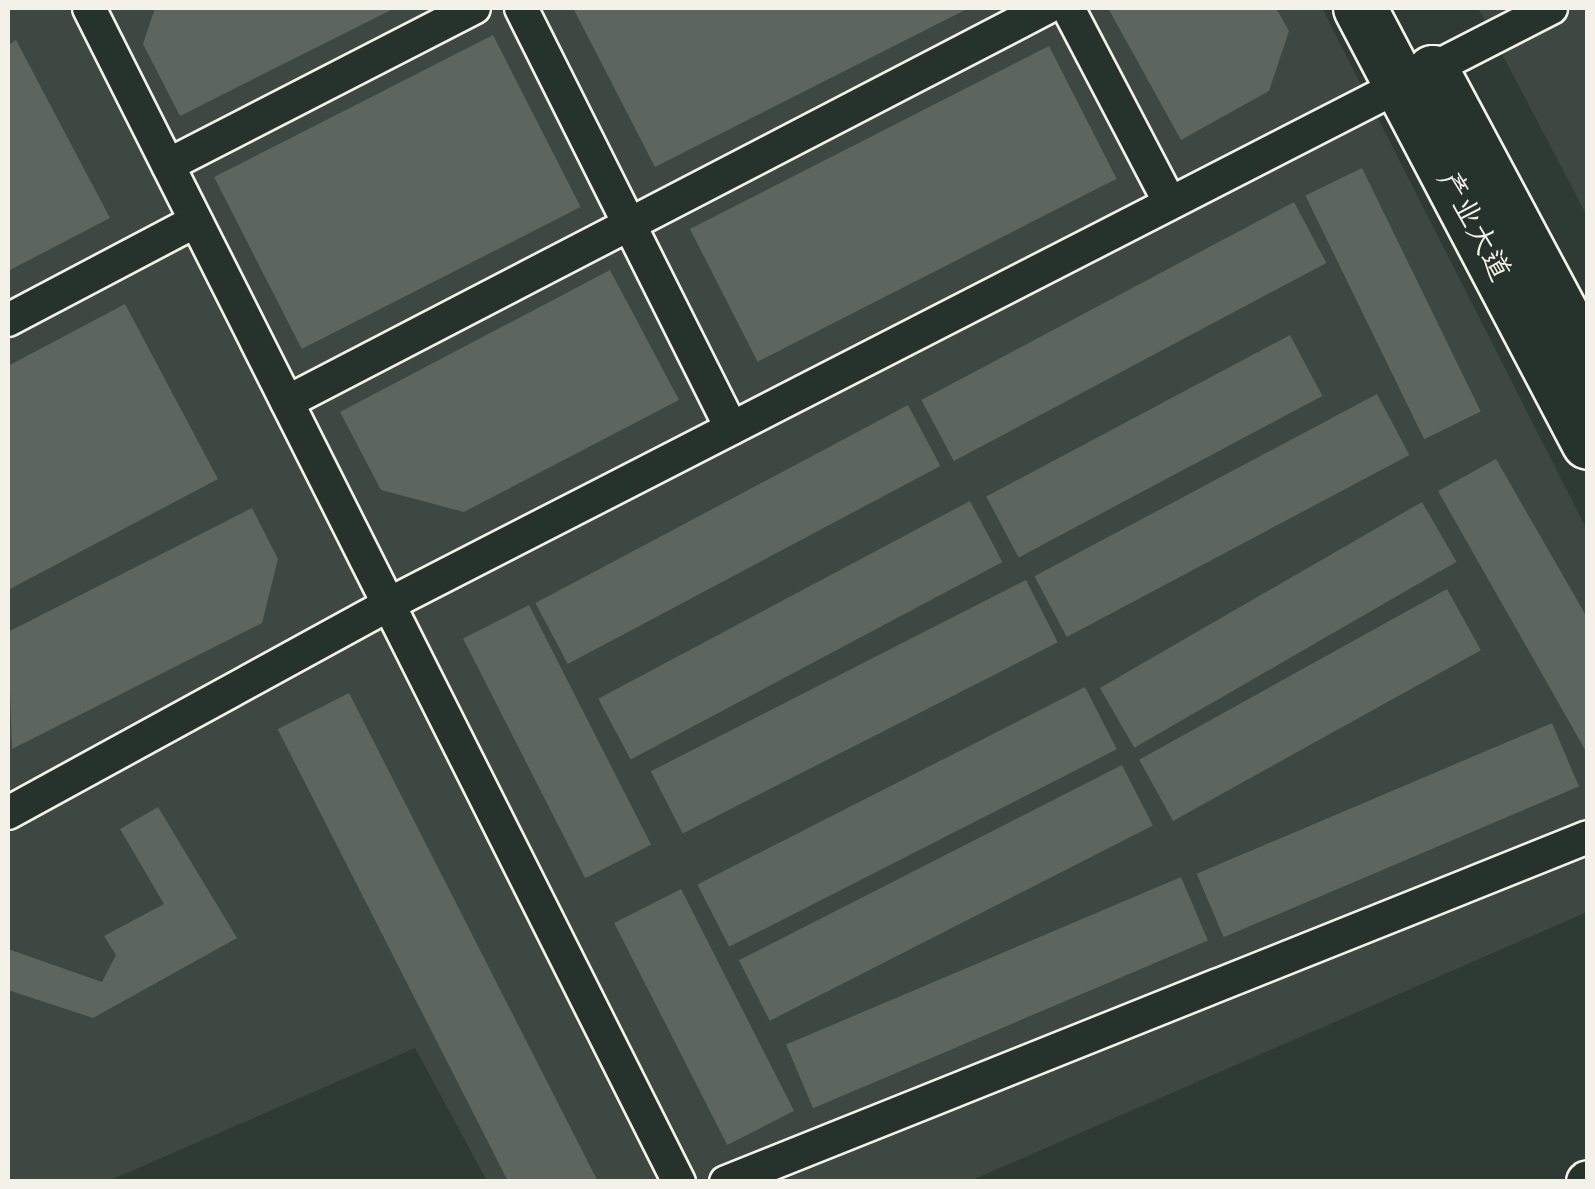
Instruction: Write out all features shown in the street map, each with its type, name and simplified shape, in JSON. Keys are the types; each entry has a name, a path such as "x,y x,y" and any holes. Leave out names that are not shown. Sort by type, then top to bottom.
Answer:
{"main road":[{"name":"产业大道","path":"1360,8 1416,77 1574,302 1588,362"},
{"name":"产业大道","path":"1401,8 1416,77 1588,443"}],"street":[{"path":"89,8 679,1182"},
{"path":"168,164 474,8"},
{"path":"522,8 730,428"},
{"path":"288,402 1046,8"},
{"path":"1068,8 1170,203"},
{"path":"8,813 388,604 1551,8"},
{"path":"8,320 196,221"},
{"path":"726,1182 1588,838"}],"shaded area":[{"path":"8,8 1322,8 1587,530 1587,912 970,1181 487,1181 415,1048 108,1181 8,1181"},
{"path":"1478,8 1587,8 1587,216"}],"building":[{"path":"155,8 395,8 180,116 143,44"},
{"path":"573,8 969,8 655,167"},
{"path":"1108,8 1276,8 1289,31 1269,91 1181,140"},
{"path":"493,35 581,207 302,349 214,177"},
{"path":"16,40 110,218 8,271 8,45"},
{"path":"1049,46 1117,179 758,362 690,229"},
{"path":"1362,168 1481,412 1424,439 1305,196"},
{"path":"1294,202 1326,263 954,461 921,400"},
{"path":"610,270 679,400 464,512 381,490 340,412"},
{"path":"125,304 218,479 8,590 8,366"},
{"path":"1290,335 1322,396 1019,557 986,496"},
{"path":"1377,394 1409,455 1067,637 1034,576"},
{"path":"908,405 940,466 568,664 535,603"},
{"path":"1496,459 1588,619 1588,755 1438,491"},
{"path":"970,501 1002,562 631,760 598,699"},
{"path":"1422,502 1456,562 1134,748 1100,688"},
{"path":"252,508 278,559 262,623 12,749 8,632"},
{"path":"1026,580 1058,642 683,834 651,771"},
{"path":"1447,589 1481,650 1173,821 1139,760"},
{"path":"529,605 651,845 585,878 463,639"},
{"path":"1085,687 1117,749 729,947 697,884"},
{"path":"349,693 598,1181 508,1182 278,729"},
{"path":"1552,723 1579,787 1224,937 1197,874"},
{"path":"1122,765 1153,826 770,1021 739,960"},
{"path":"158,807 237,938 93,1018 8,990 8,949 102,982 116,955 104,936 164,904 120,829"},
{"path":"1181,877 1208,941 813,1108 786,1045"},
{"path":"681,889 794,1111 727,1145 614,923"}]}
